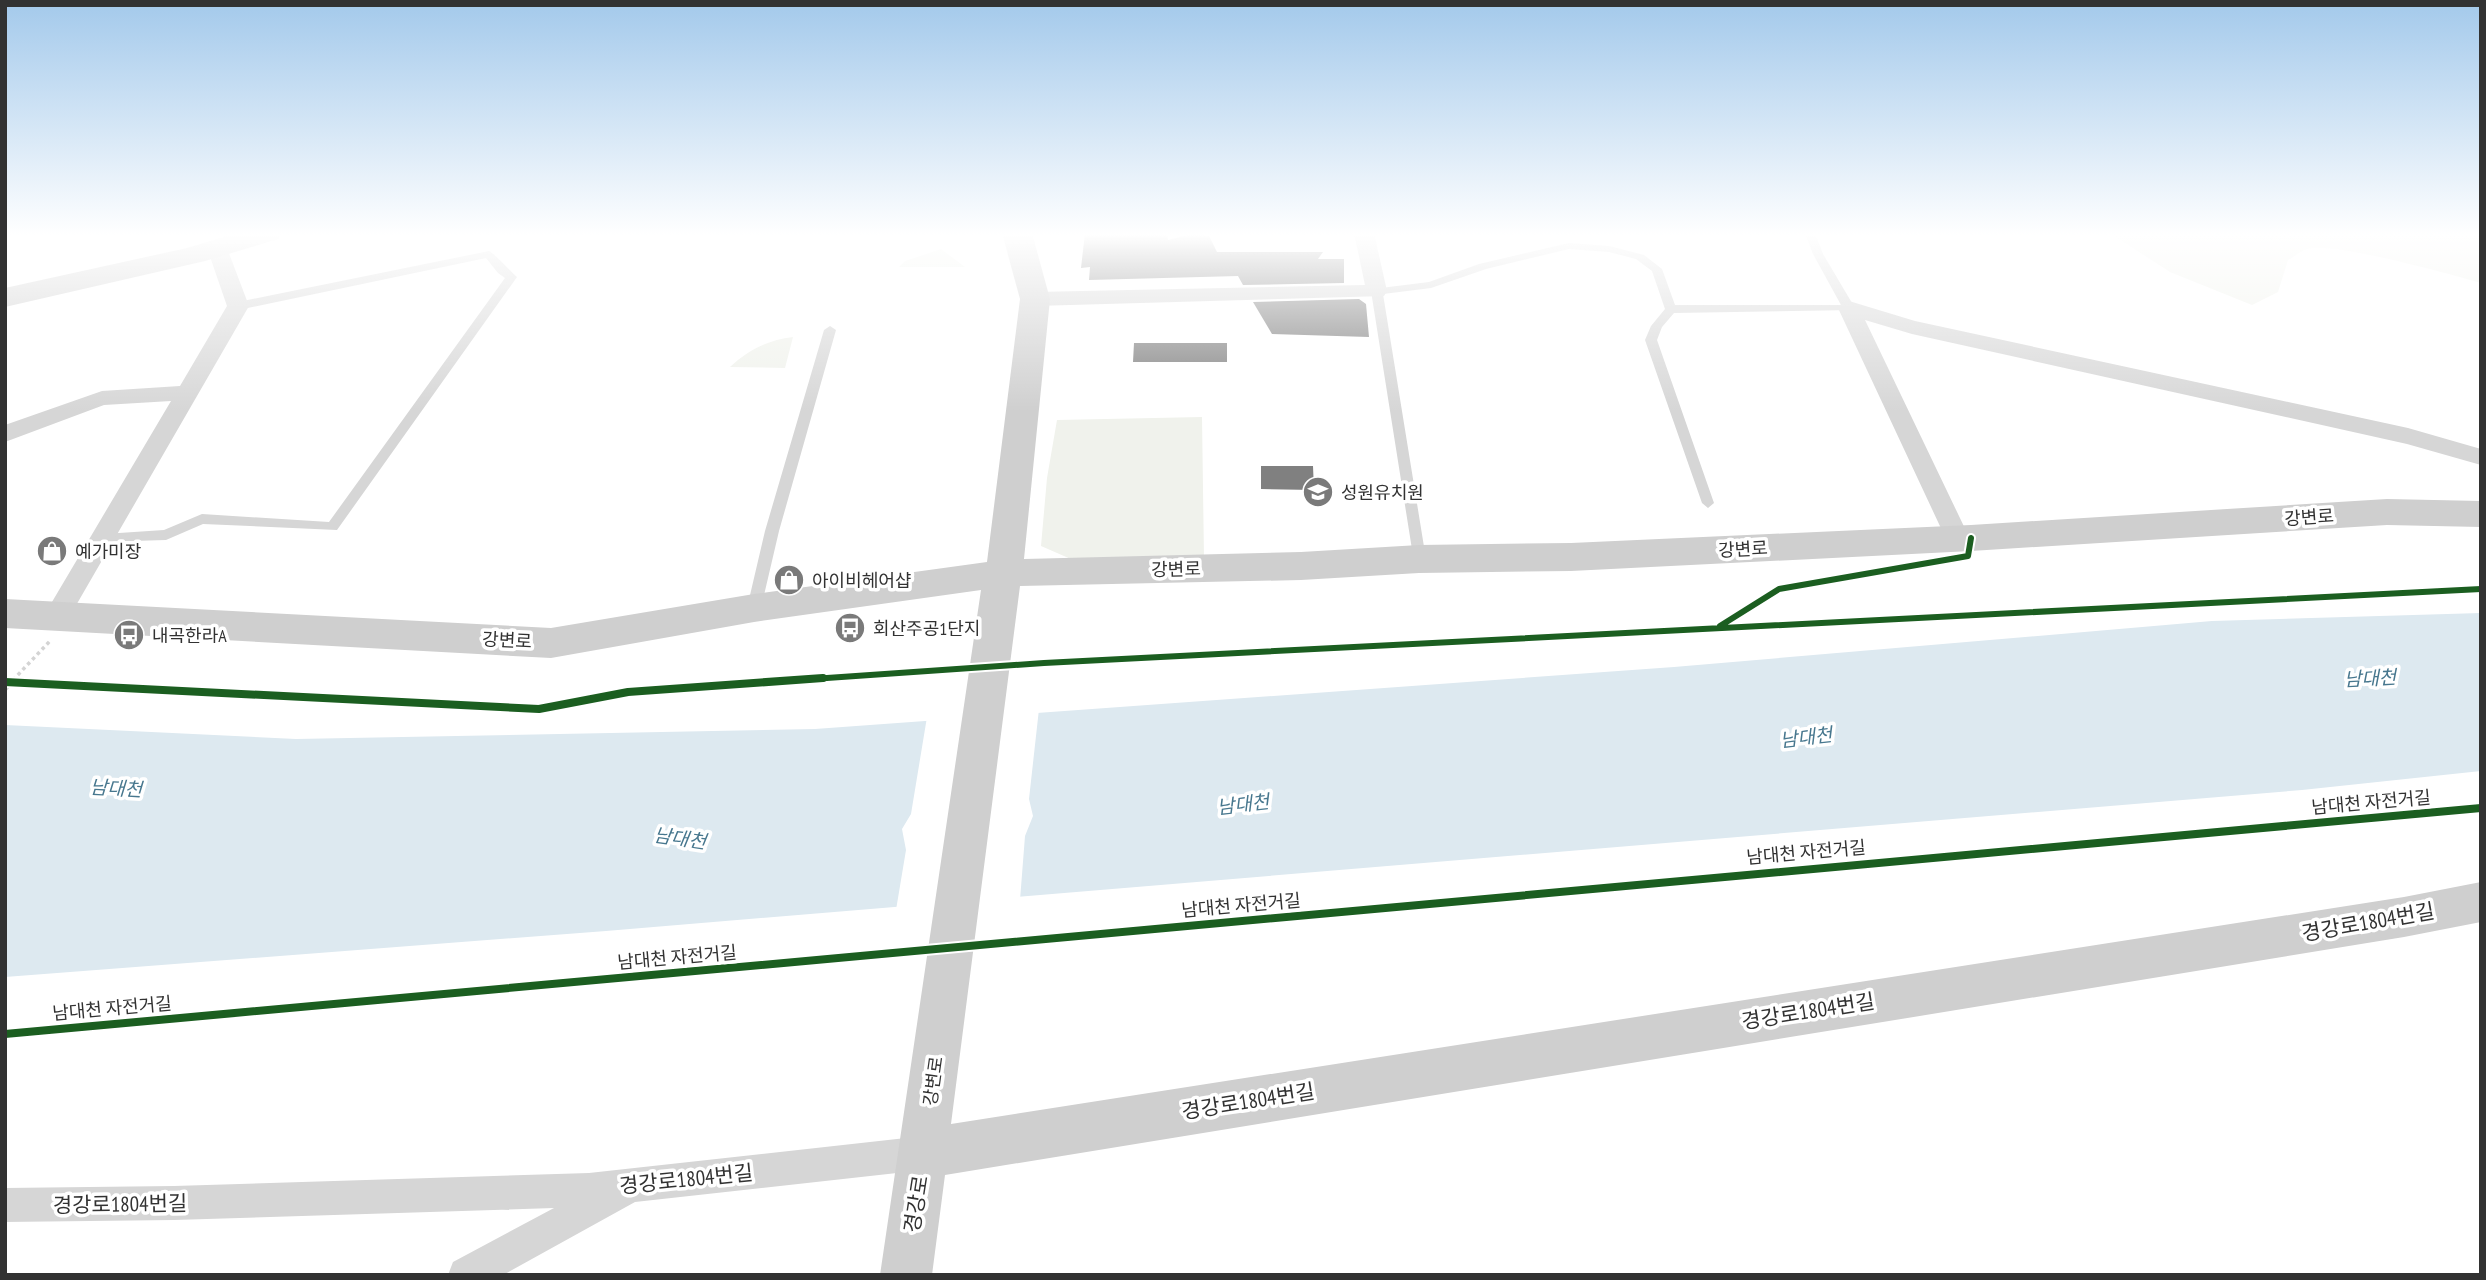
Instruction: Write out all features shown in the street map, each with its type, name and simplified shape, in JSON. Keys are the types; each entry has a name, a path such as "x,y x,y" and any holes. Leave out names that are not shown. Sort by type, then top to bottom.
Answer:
{"street":[{"path":"5,298 26,293"},
{"path":"66,615 103,538 238,306 233,293"},
{"name":"강변로","path":"925,1143 1001,588 1035,299 1033,293"},
{"path":"1035,299 1303,293"},
{"path":"1849,308 1912,327 2408,436 2481,457"},
{"path":"1849,308 1958,539"},
{"path":"5,434 102,398 187,393"},
{"name":"강변로","path":"5,613 551,643 754,608 1301,566 1419,559 1571,558 1958,539 2387,512 2481,514"},
{"name":"경강로1804번길","path":"5,1205 188,1203 576,1190 634,1184 925,1143 2404,917 2481,902"},
{"name":"경강로","path":"906,1275 925,1143"},
{"path":"466,1275 634,1184"}],"lane":[{"path":"238,306 302,293"},
{"path":"103,538 166,535 202,519 332,527 500,293"},
{"path":"1377,293 1419,559"},
{"path":"1665,293 1671,309"},
{"path":"1671,309 1849,308 1840,293"},
{"path":"1671,309 1651,340 1708,503"},
{"path":"754,608 772,531 830,330"}],"path":[{"path":"5,689 8,682 66,615"},
{"path":"8,682 26,682"}],"shaded area":[{"path":"2222,293 2277,293 2252,305"},
{"path":"793,337 785,368 730,367 759,347"},
{"path":"1202,417 1204,559 1080,563 1041,546 1047,478 1057,420"}],"water":[{"name":"남대천","path":"2481,613 2481,771 2302,790 606,931 5,977 5,725 296,739 815,729 1674,667 2212,621"}],"pier":[{"path":"1039,709 1029,799 1033,816 1025,836 1020,900 896,910 906,850 902,829 911,814 927,717"}],"building":[{"path":"1359,299 1366,304 1369,337 1272,334 1253,302"},
{"path":"1134,343 1227,343 1227,362 1133,362"},
{"path":"1261,466 1313,466 1314,490 1261,489"}],"cycle path":[{"path":"1720,626 1779,589 1968,556 1971,538"},
{"path":"5,682 539,709 628,692 1044,663 2481,589"},
{"name":"남대천 자전거길","path":"5,1034 2481,808"}],"place":[{"name":"성원유치원","path":"1318,492"},
{"name":"예가미장","path":"52,551"},
{"name":"아이비헤어샵","path":"789,580"},
{"name":"회산주공1단지","path":"850,628"},
{"name":"내곡한라A","path":"129,635"}]}
